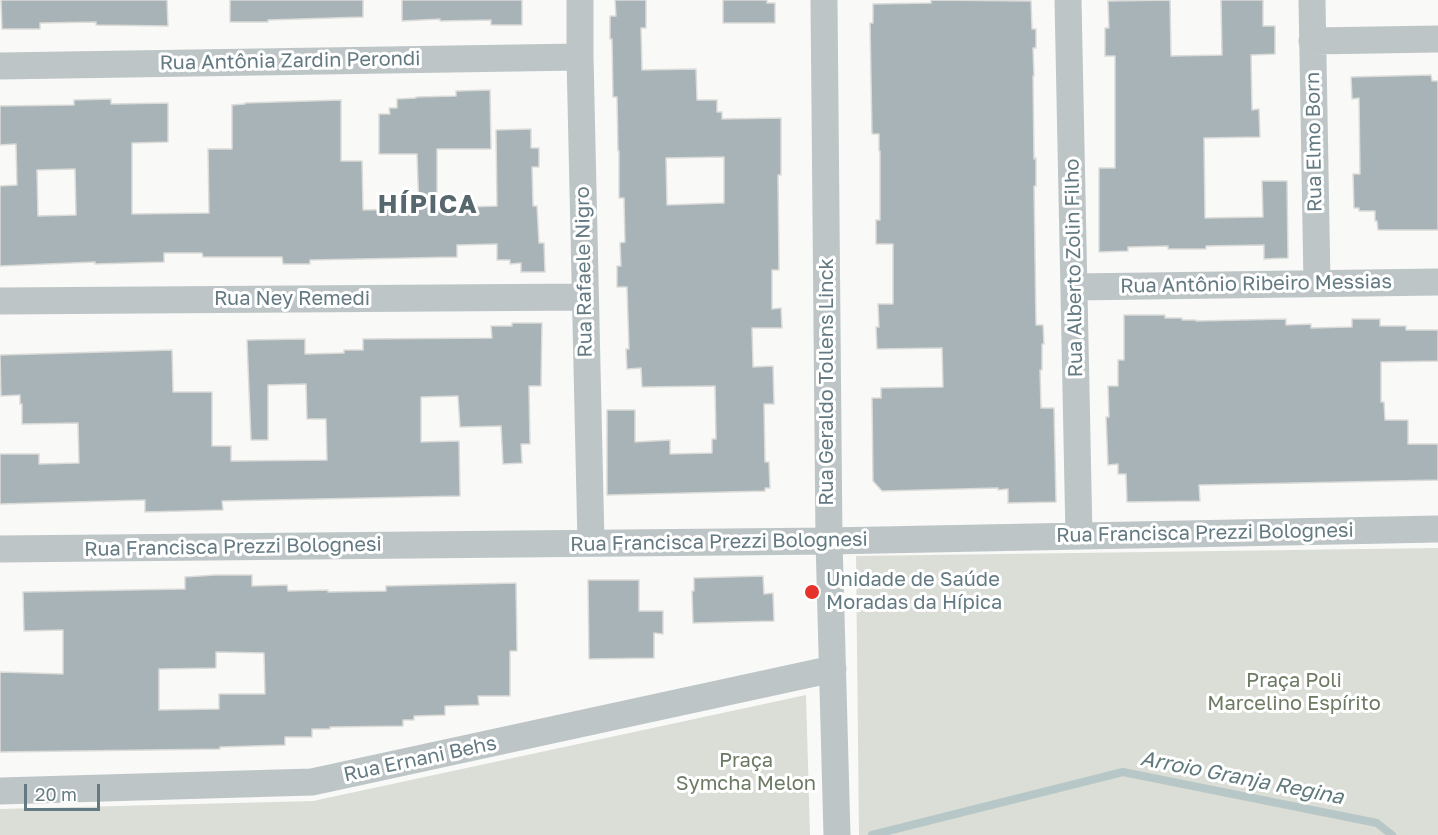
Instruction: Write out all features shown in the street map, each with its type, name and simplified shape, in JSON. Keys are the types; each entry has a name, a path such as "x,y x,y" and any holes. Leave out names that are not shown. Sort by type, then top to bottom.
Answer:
{"street":[{"name":"Rua Rafaele Nigro","path":"580,0 591,543"},
{"name":"Rua Geraldo Tollens Linck","path":"824,0 829,541 837,835"},
{"name":"Rua Alberto Zolin Filho","path":"1068,0 1079,536"},
{"name":"Rua Elmo Born","path":"1312,0 1317,283"},
{"path":"1312,41 1438,39"},
{"name":"Rua Antônia Zardin Perondi","path":"0,66 580,57"},
{"name":"Rua Antônio Ribeiro Messias","path":"1074,287 1438,282"},
{"name":"Rua Ney Remedi","path":"0,301 585,297"},
{"name":"Rua Francisca Prezzi Bolognesi","path":"0,549 829,541 1438,528"},
{"name":"Rua Ernani Behs","path":"0,791 312,782 833,669"}],"green space":[{"name":"Praça Poli Marcelino Espírito","path":"1438,548 1438,835 859,835 856,556"},
{"name":"Praça Symcha Melon","path":"806,695 810,835 0,835 0,809 313,801"}],"building":[{"path":"1,0 167,0 168,26 96,25 96,22 40,23 40,29 2,29"},
{"path":"230,0 363,0 363,17 230,22"},
{"path":"402,0 522,0 522,25 491,25 491,20 402,21"},
{"path":"615,0 646,0 646,28 641,28 642,70 696,69 697,100 717,100 717,112 722,112 722,119 781,118 781,175 778,175 779,270 772,270 772,309 781,308 782,328 752,328 753,367 773,366 774,404 764,404 765,462 769,462 770,488 765,488 765,491 607,495 607,410 635,410 635,442 670,440 670,454 712,453 712,439 716,439 715,386 642,387 641,368 627,369 626,349 629,349 627,287 617,287 617,266 621,266 620,243 625,242 624,198 619,198 617,97 613,97 612,39 610,39 610,16 616,16","holes":["724,157 724,203 667,205 666,158"]},
{"path":"723,0 767,0 767,3 775,3 775,23 723,23"},
{"path":"931,0 1031,1 1032,29 1036,29 1033,76 1034,159 1036,158 1036,186 1034,186 1036,325 1043,325 1044,344 1042,344 1042,370 1040,370 1041,408 1054,408 1056,502 1008,503 1008,489 998,490 998,488 882,491 873,481 872,398 881,398 881,388 943,387 942,348 877,349 876,327 879,327 878,304 893,304 893,244 876,244 876,220 880,220 880,151 879,134 872,134 870,23 873,23 873,4 931,3"},
{"path":"1170,0 1171,56 1222,55 1221,0 1263,0 1263,26 1275,26 1275,54 1251,55 1252,110 1259,109 1260,137 1204,138 1205,218 1263,217 1262,181 1287,181 1288,258 1264,259 1264,245 1206,246 1206,249 1168,249 1168,246 1128,247 1128,251 1099,252 1099,168 1115,168 1115,56 1105,56 1105,28 1109,28 1108,1"},
{"path":"1431,75 1432,81 1438,81 1438,230 1378,230 1375,211 1359,211 1359,208 1354,208 1353,174 1360,174 1359,98 1352,99 1351,77"},
{"path":"490,90 491,149 437,149 437,208 497,206 496,130 531,129 531,148 539,148 539,167 532,167 533,206 537,206 539,243 544,243 545,272 521,272 521,263 510,264 510,260 497,260 497,244 457,245 457,257 310,260 310,264 283,264 282,257 203,257 202,253 164,253 164,262 0,266 0,186 17,185 16,144 0,145 0,106 74,105 74,100 111,99 111,104 168,103 168,142 132,143 132,214 209,213 208,149 232,149 232,105 341,100 341,161 362,161 363,210 419,209 417,154 379,154 379,114 390,114 389,108 397,108 397,99 456,96 456,91","holes":["75,169 76,215 38,216 37,170"]},
{"path":"1124,315 1165,315 1165,318 1196,321 1286,319 1286,325 1311,324 1311,328 1352,327 1352,319 1380,319 1380,326 1406,326 1406,330 1438,330 1438,361 1381,362 1381,402 1384,402 1385,420 1408,420 1408,444 1438,444 1438,480 1199,485 1200,501 1127,502 1126,474 1118,474 1118,464 1108,465 1106,417 1109,417 1108,386 1118,386 1118,360 1124,360"},
{"path":"512,323 542,323 541,386 529,386 530,444 521,444 522,463 503,464 501,426 460,427 458,396 421,397 421,442 459,441 460,496 222,501 223,510 145,512 145,500 0,504 0,454 39,454 39,464 79,463 78,423 22,424 20,395 1,396 0,355 172,350 173,392 212,392 212,446 231,446 231,461 327,460 326,419 307,419 306,384 268,385 268,440 251,440 247,340 305,339 305,354 344,353 344,350 363,350 363,339 492,338 491,326 512,326"},
{"path":"252,575 252,586 287,585 288,591 328,590 328,592 386,591 386,586 516,583 517,651 510,651 510,696 478,696 479,705 445,706 445,715 414,716 414,720 403,720 403,726 312,729 312,737 285,737 285,745 220,747 220,749 0,752 0,672 63,674 63,630 24,631 23,592 185,589 185,577","holes":["216,652 264,653 265,694 219,694 219,709 159,710 159,669 216,668"]},
{"path":"763,576 764,594 773,593 774,621 693,623 694,578"},
{"path":"588,580 639,580 639,611 663,611 663,634 654,633 654,658 589,659"}],"waterway":[{"name":"Arroio Granja Regina","path":"872,835 1123,772 1377,823 1392,835"}],"place":[{"name":"Unidade de Saúde Moradas da Hípica","path":"812,592"}],"district":[{"name":"HÍPICA","path":"428,205"}]}
